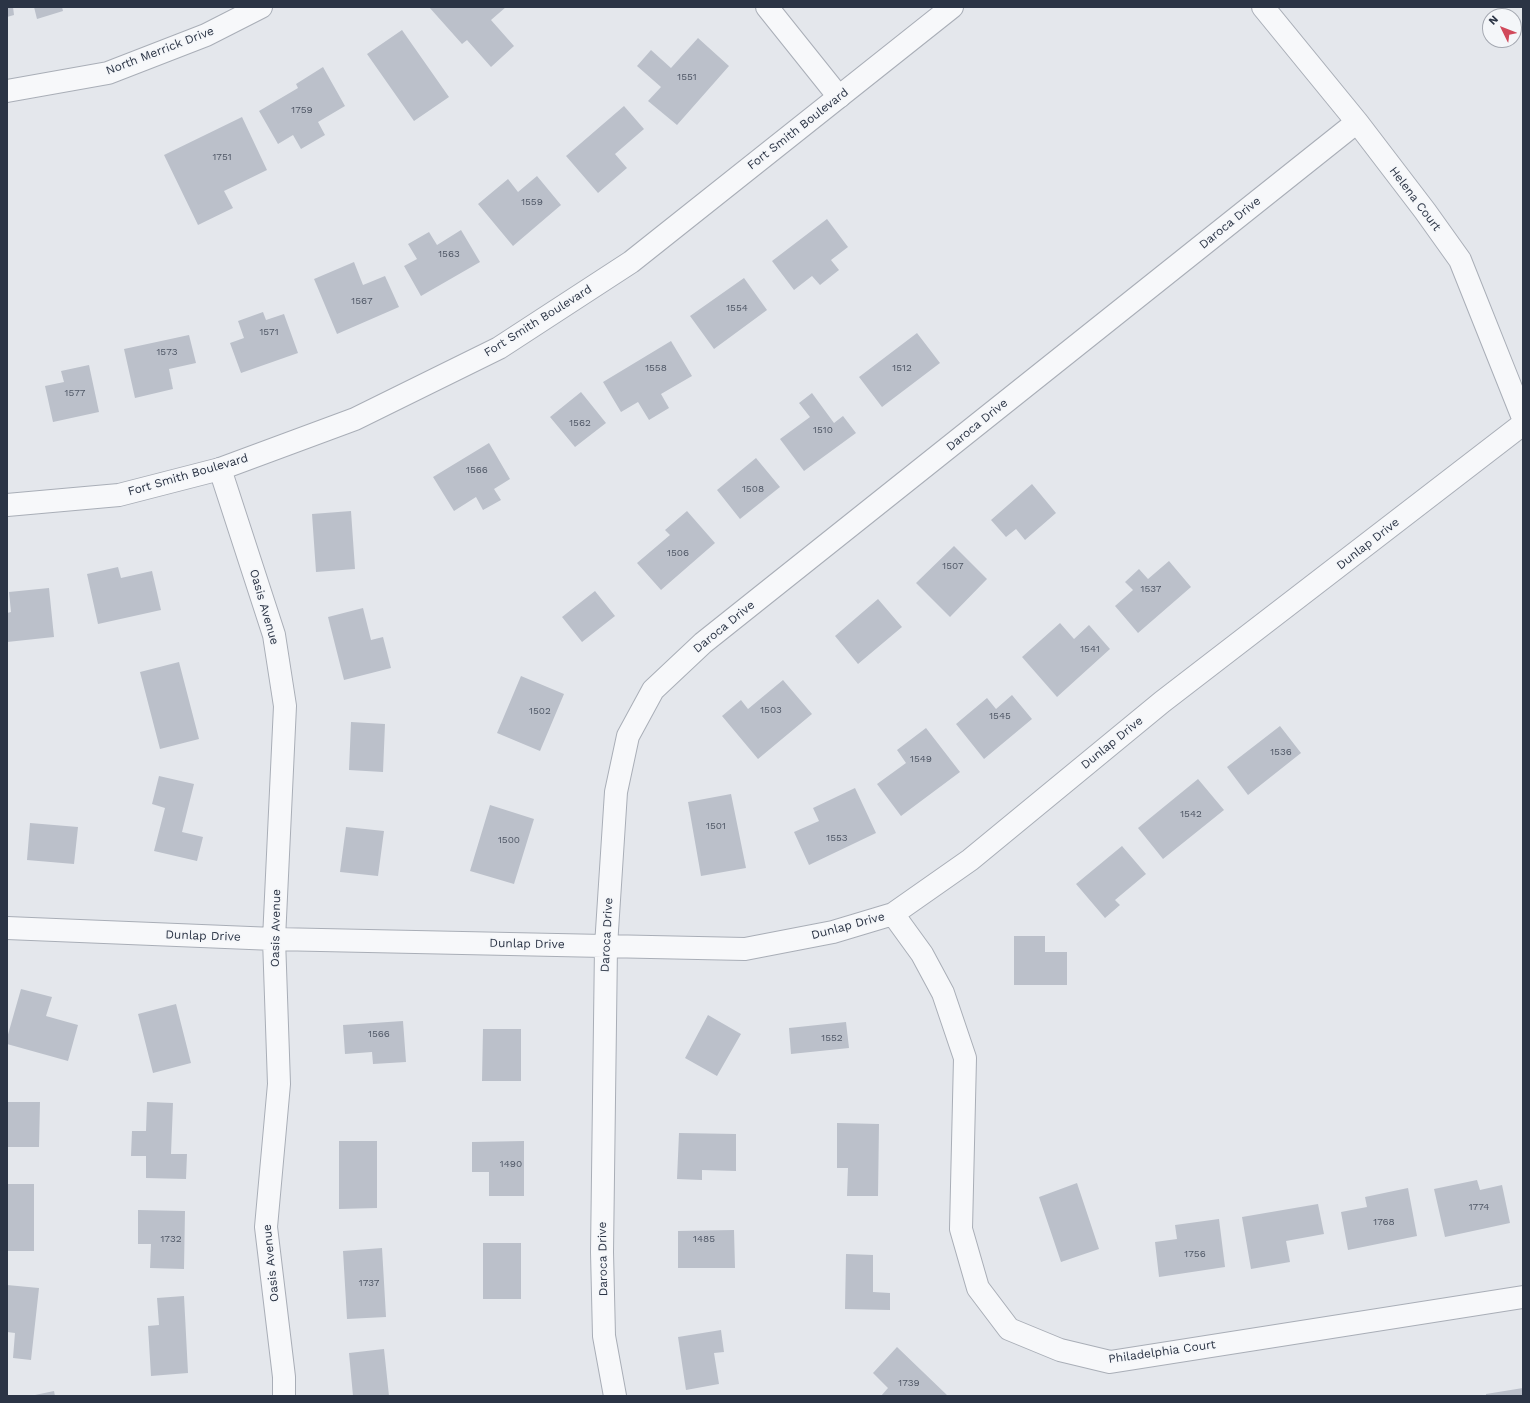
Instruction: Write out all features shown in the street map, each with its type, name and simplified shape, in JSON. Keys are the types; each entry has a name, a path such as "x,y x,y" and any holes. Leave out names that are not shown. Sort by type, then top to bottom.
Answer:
{"street":[{"name":"North Merrick Drive","path":"7,91 108,73 206,35 261,7"},
{"path":"767,7 838,97"},
{"name":"Fort Smith Boulevard","path":"7,505 118,495 220,468 354,419 499,348 631,262 952,7"},
{"name":"Helena Court","path":"1263,7 1357,122 1425,211 1460,260 1523,418"},
{"name":"Daroca Drive","path":"615,1396 604,1336 602,1252 606,946 616,792 628,736 653,690 703,643 1357,122"},
{"name":"Dunlap Drive","path":"7,928 274,939 745,949 833,932 893,914 970,860 1162,702 1523,424"},
{"name":"Oasis Avenue","path":"220,468 274,636 285,706 274,939 279,1084 266,1227 284,1377 284,1396"},
{"name":"Philadelphia Court","path":"893,914 922,954 943,993 965,1058 961,1229 978,1288 1009,1328 1060,1350 1110,1362 1523,1297"}],"building":[{"path":"7,7 13,7 14,15 7,17"},
{"path":"34,7 62,7 63,11 37,19"},
{"path":"429,7 506,7 491,20 514,46 491,67 467,40 462,44"},
{"path":"402,30 449,97 414,121 367,54"},
{"path":"698,38 729,66 677,125 648,101 661,87 637,66 651,50 671,68"},
{"path":"323,67 345,106 318,122 325,135 301,149 293,135 278,144 259,111 298,88 296,84"},
{"path":"624,106 644,129 615,154 627,168 598,193 566,156"},
{"path":"242,117 267,170 224,191 233,208 198,225 164,155"},
{"path":"537,176 561,205 513,246 478,204 508,179 518,192"},
{"path":"827,219 848,247 831,260 839,270 820,285 812,276 794,290 772,261"},
{"path":"461,230 480,262 421,296 404,266 417,259 408,244 429,232 437,245"},
{"path":"354,262 363,285 385,276 399,307 337,334 314,279"},
{"path":"744,278 767,310 714,349 690,316"},
{"path":"263,312 266,320 284,314 298,353 241,373 230,343 244,338 238,321"},
{"path":"917,333 940,363 882,407 859,377"},
{"path":"189,335 196,363 169,369 173,389 135,398 124,349"},
{"path":"671,341 692,376 661,394 669,408 649,420 638,402 621,412 603,382"},
{"path":"89,365 99,412 53,422 45,386 64,382 61,371"},
{"path":"581,392 606,423 575,447 550,417"},
{"path":"812,393 834,423 843,416 856,433 804,471 780,439 810,417 799,403"},
{"path":"489,443 510,479 494,489 501,500 483,510 476,497 454,511 433,477"},
{"path":"756,458 780,487 740,519 717,490"},
{"path":"1032,484 1056,513 1025,540 1016,529 1006,537 991,520"},
{"path":"351,511 355,569 316,572 312,514"},
{"path":"687,511 715,543 661,590 637,563 670,535 665,530"},
{"path":"954,546 987,579 950,617 916,583"},
{"path":"1169,561 1191,587 1138,633 1115,606 1133,590 1125,582 1139,569 1148,579"},
{"path":"118,567 121,578 152,571 161,610 98,624 87,574"},
{"path":"49,588 54,637 7,642 7,613 11,612 9,592"},
{"path":"595,591 615,616 582,642 562,617"},
{"path":"878,599 902,627 858,664 835,636"},
{"path":"363,608 371,640 383,637 391,668 344,680 328,617"},
{"path":"1060,623 1074,639 1089,625 1110,649 1057,697 1022,657"},
{"path":"179,662 199,739 160,749 140,672"},
{"path":"521,676 564,694 540,751 497,733"},
{"path":"783,680 812,714 758,759 722,716 741,700 748,709"},
{"path":"1012,695 1032,719 984,759 956,724 987,698 996,709"},
{"path":"351,722 385,724 383,772 349,770"},
{"path":"1280,726 1301,753 1248,795 1227,767"},
{"path":"926,728 960,772 901,816 877,784 906,763 897,750"},
{"path":"159,776 194,784 182,832 203,837 197,861 154,851 165,808 152,804"},
{"path":"1198,779 1224,810 1163,859 1138,828"},
{"path":"855,788 876,833 809,865 794,832 819,821 813,808"},
{"path":"731,794 746,868 701,876 688,802"},
{"path":"490,805 534,819 514,884 470,871"},
{"path":"30,823 78,827 74,864 27,860"},
{"path":"346,827 384,831 378,876 340,872"},
{"path":"1122,846 1146,874 1115,900 1120,905 1105,918 1076,884"},
{"path":"1014,936 1045,936 1045,952 1067,952 1067,985 1014,985"},
{"path":"21,989 52,997 46,1016 78,1025 68,1061 7,1044 7,1038"},
{"path":"176,1004 191,1063 153,1073 138,1014"},
{"path":"708,1015 741,1034 717,1076 685,1058"},
{"path":"403,1021 406,1062 373,1064 372,1052 345,1054 343,1025"},
{"path":"846,1022 849,1048 791,1054 789,1028"},
{"path":"483,1029 521,1029 521,1081 482,1081"},
{"path":"7,1102 40,1102 39,1147 7,1147"},
{"path":"147,1102 173,1103 171,1154 187,1154 186,1179 146,1178 146,1156 131,1156 132,1131 146,1131"},
{"path":"837,1123 879,1124 878,1196 847,1196 848,1168 837,1168"},
{"path":"679,1133 736,1134 736,1171 702,1170 702,1180 677,1179"},
{"path":"339,1141 377,1141 377,1208 339,1209"},
{"path":"524,1141 524,1196 489,1196 489,1172 472,1172 472,1142"},
{"path":"1477,1180 1480,1190 1502,1185 1510,1223 1445,1237 1434,1189"},
{"path":"1077,1183 1099,1249 1061,1262 1039,1197"},
{"path":"7,1184 34,1184 34,1251 7,1251"},
{"path":"1408,1188 1417,1236 1348,1250 1341,1212 1367,1207 1365,1197"},
{"path":"1318,1204 1324,1234 1286,1241 1290,1262 1251,1269 1242,1217"},
{"path":"138,1210 185,1211 184,1269 150,1268 151,1244 138,1244"},
{"path":"1219,1219 1225,1267 1159,1277 1155,1242 1177,1239 1175,1225"},
{"path":"734,1230 735,1268 678,1268 678,1231"},
{"path":"483,1243 521,1243 521,1299 483,1299"},
{"path":"382,1248 386,1317 347,1319 343,1251"},
{"path":"846,1254 873,1255 873,1292 890,1293 890,1310 845,1309"},
{"path":"7,1285 39,1288 31,1360 13,1358 15,1333 7,1332"},
{"path":"184,1296 188,1373 151,1376 148,1326 159,1325 157,1298"},
{"path":"721,1330 724,1352 714,1353 719,1384 686,1390 678,1337"},
{"path":"897,1347 948,1396 881,1396 888,1388 873,1373"},
{"path":"384,1349 389,1396 353,1396 349,1353"},
{"path":"1523,1388 1523,1396 1486,1396 1486,1394"},
{"path":"54,1391 55,1396 35,1396 35,1395"}]}
